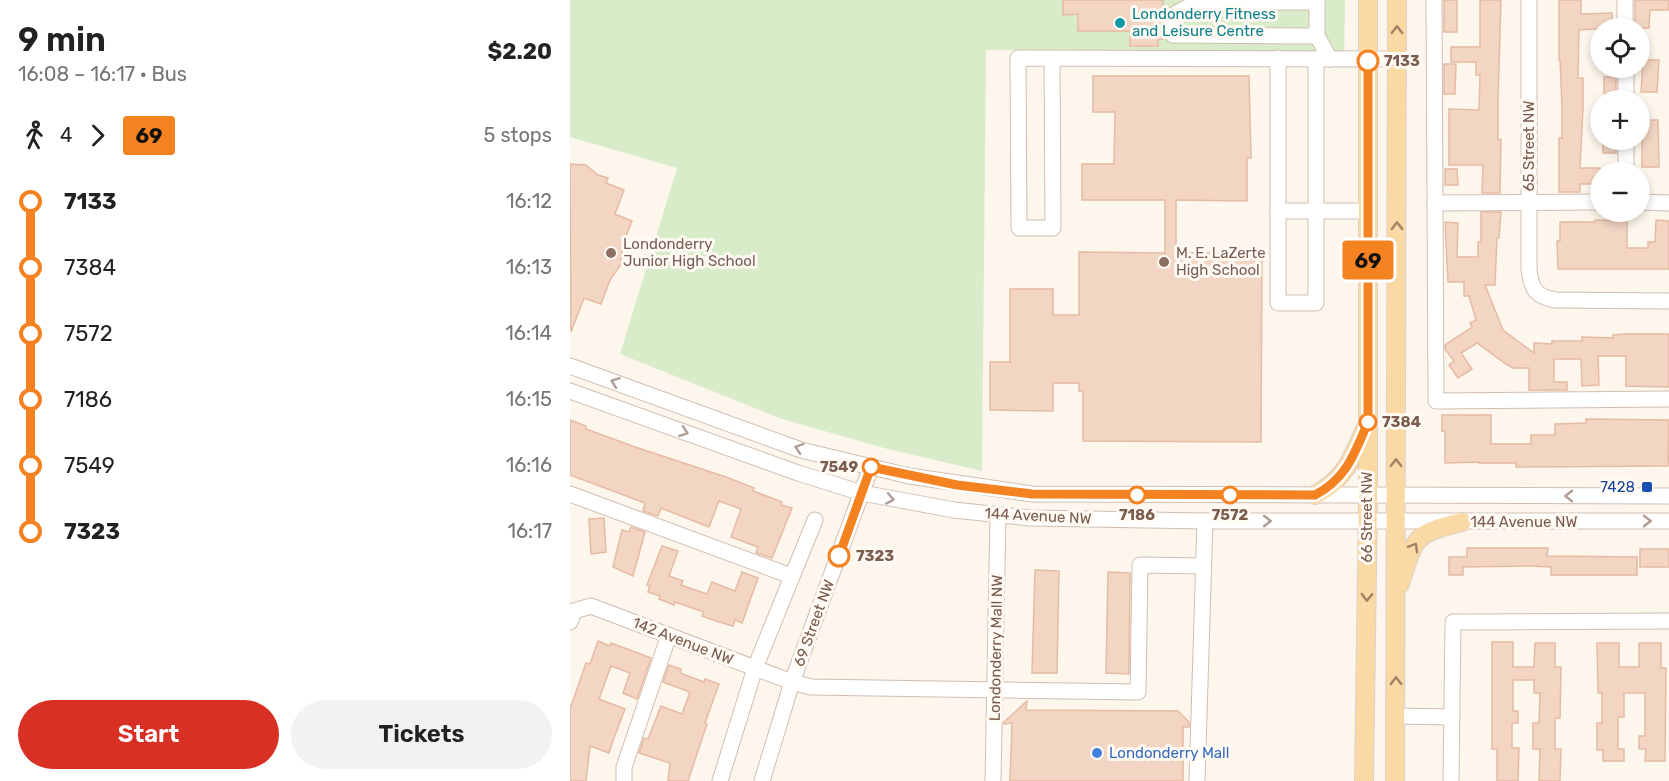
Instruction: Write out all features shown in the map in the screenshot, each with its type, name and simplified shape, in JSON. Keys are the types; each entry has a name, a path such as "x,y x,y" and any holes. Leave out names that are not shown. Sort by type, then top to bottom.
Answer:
{"main road":[{"name":"66 Street NW","path":"1364,781 1368,496 1368,0"},
{"name":"66 Street NW","path":"1395,781 1397,0"},
{"path":"1315,495 1332,485 1343,474 1350,464 1368,422"},
{"path":"1395,600 1411,551 1417,540 1430,531 1462,522"}],"street":[{"path":"1434,0 1436,401 1669,399"},
{"name":"65 Street NW","path":"1529,0 1528,269 1534,292 1539,296 1556,300 1669,301"},
{"path":"1625,0 1625,18"},
{"path":"1173,57 1173,15 1197,2 1317,1 1317,36 1323,59 1316,211 1316,303 1278,303 1278,58"},
{"path":"1173,35 1317,36"},
{"path":"1052,58 1053,228 1019,228 1018,58 1173,57 1397,59"},
{"path":"1435,203 1590,202"},
{"path":"1650,202 1669,202"},
{"path":"1278,211 1368,211"},
{"name":"144 Avenue NW","path":"570,366 801,450 957,485 1032,494 1669,496"},
{"name":"144 Avenue NW","path":"570,391 798,473 862,493 943,508 998,515 1030,518 1205,521 1669,521"},
{"name":"69 Street NW","path":"762,781 792,682 871,467"},
{"path":"570,494 791,576"},
{"name":"Londonderry Mall NW","path":"993,781 998,515"},
{"path":"720,781 755,668 815,520"},
{"path":"1197,781 1205,521"},
{"name":"142 Avenue NW","path":"572,617 591,606 792,682 811,687 1138,692 1140,565 1203,566"},
{"path":"1451,781 1453,622 1669,621"},
{"path":"624,781 624,767 669,635"},
{"path":"1396,716 1452,717"}],"green space":[{"path":"570,0 1345,0 1344,66 1075,66 1041,50 986,50 982,471 884,448 782,419 620,354 677,168 570,137"}],"building":[{"name":"Londonderry Fitness and Leisure Centre","path":"1063,0 1163,0 1163,39 1158,39 1158,46 1130,46 1130,31 1078,31 1078,14 1063,15"},
{"path":"1444,0 1457,0 1457,32 1444,32"},
{"path":"1480,0 1501,0 1498,100 1498,140 1501,139 1500,193 1482,193 1483,165 1449,165 1449,109 1479,110 1480,75 1476,75 1476,62 1451,62 1451,47 1480,47"},
{"path":"1559,0 1581,0 1581,14 1612,13 1612,18 1590,18 1590,29 1579,30 1578,78 1583,78 1580,168 1590,168 1590,184 1580,184 1580,192 1559,192 1559,138 1562,138 1562,105"},
{"path":"1635,0 1669,0 1669,10 1650,10 1650,18 1635,18"},
{"path":"1650,60 1659,60 1657,92 1641,90 1642,78 1650,78"},
{"path":"1444,64 1456,64 1455,94 1444,94"},
{"path":"1093,76 1249,76 1251,158 1247,158 1247,201 1176,200 1176,253 1262,253 1261,442 1083,441 1083,391 1079,391 1079,383 1053,383 1053,411 990,410 990,362 1010,362 1010,289 1053,289 1053,315 1079,315 1079,252 1165,253 1165,200 1082,200 1082,164 1114,164 1115,112 1093,112"},
{"path":"1604,78 1616,78 1616,90 1604,90"},
{"path":"1650,120 1658,120 1659,167 1650,167 1650,162 1642,162 1642,150 1650,150"},
{"path":"1603,150 1616,150 1616,153 1603,153"},
{"path":"570,164 586,165 598,175 608,178 606,183 624,190 615,214 632,221 623,244 621,264 610,280 601,304 584,298 571,332"},
{"path":"1445,169 1457,169 1458,185 1445,185"},
{"path":"1481,212 1501,212 1499,238 1497,238 1495,285 1485,285 1503,330 1534,353 1534,343 1582,341 1582,337 1613,338 1613,335 1625,334 1669,334 1669,387 1626,386 1626,356 1598,356 1599,385 1582,386 1581,359 1554,359 1554,382 1567,382 1567,390 1529,390 1529,368 1513,368 1477,343 1461,353 1472,369 1458,378 1449,365 1454,361 1445,349 1445,345 1472,327 1470,323 1476,320 1469,296 1464,296 1464,282 1448,282 1445,222 1458,223 1457,257 1478,257 1478,242 1481,242"},
{"path":"1656,220 1669,221 1669,269 1558,269 1557,241 1560,241 1560,222 1627,222 1627,248 1648,248 1648,242 1655,242"},
{"path":"1442,415 1491,415 1491,444 1531,444 1531,435 1555,435 1555,424 1586,423 1586,419 1669,420 1668,466 1516,467 1516,463 1445,463 1445,431 1442,431"},
{"path":"570,420 586,426 586,429 754,488 753,491 792,508 772,558 756,553 758,547 731,537 741,509 719,501 709,527 661,508 658,516 643,511 645,503 570,475"},
{"path":"604,518 606,552 591,554 589,519"},
{"path":"631,527 645,532 633,576 613,567 622,530 629,532"},
{"path":"662,546 678,551 669,576 683,581 681,585 707,594 712,582 735,591 742,572 758,578 742,623 735,620 733,626 716,621 702,616 704,612 675,602 674,605 648,592 650,586 647,585"},
{"path":"1467,548 1548,548 1547,556 1637,557 1637,575 1551,575 1551,567 1531,566 1463,567 1463,575 1449,575 1449,557 1467,557"},
{"path":"1640,549 1669,549 1669,567 1640,567"},
{"path":"1035,570 1059,571 1057,673 1032,673"},
{"path":"1108,572 1130,573 1129,674 1106,673"},
{"path":"598,641 610,646 611,643 651,658 637,699 623,693 630,673 611,666 599,699 625,709 609,753 590,746 586,781 570,781 570,709 586,663 590,664"},
{"path":"1492,642 1513,642 1513,667 1534,667 1535,643 1555,643 1555,667 1561,667 1560,718 1555,718 1555,749 1561,749 1560,781 1539,781 1540,749 1533,749 1533,723 1539,723 1540,693 1534,693 1534,680 1513,680 1513,711 1518,711 1518,723 1512,723 1512,748 1519,748 1518,781 1497,781 1497,749 1492,749"},
{"path":"1597,643 1619,643 1619,667 1639,667 1639,643 1661,643 1661,668 1666,668 1665,761 1645,761 1646,749 1639,749 1639,736 1645,736 1645,693 1624,693 1624,717 1618,717 1618,749 1624,749 1624,761 1603,761 1603,750 1597,750 1597,723 1602,723 1602,693 1598,693"},
{"path":"669,665 681,669 680,673 704,682 705,679 719,684 688,781 668,781 670,763 639,753 644,738 648,739 661,706 682,714 690,692 663,682"},
{"name":"Londonderry Mall","path":"1027,701 1026,710 1178,711 1189,722 1189,727 1183,727 1183,781 1010,781 1012,723 1004,724 1004,722"}],"bus line":[{"name":"69","path":"839,556 871,467 957,485 1032,494 1315,495 1336,482 1350,464 1368,422 1368,61"}],"place":[{"name":"Londonderry Fitness and Leisure Centre","path":"1120,23"},
{"name":"7133","path":"1368,61"},
{"name":"Londonderry Junior High School","path":"611,253"},
{"name":"M. E. LaZerte High School","path":"1164,262"},
{"name":"7384","path":"1368,422"},
{"name":"7549","path":"871,467"},
{"name":"7428","path":"1647,487"},
{"name":"7186","path":"1137,495"},
{"name":"7572","path":"1230,495"},
{"name":"7323","path":"839,556"},
{"name":"Londonderry Mall","path":"1097,753"}]}
